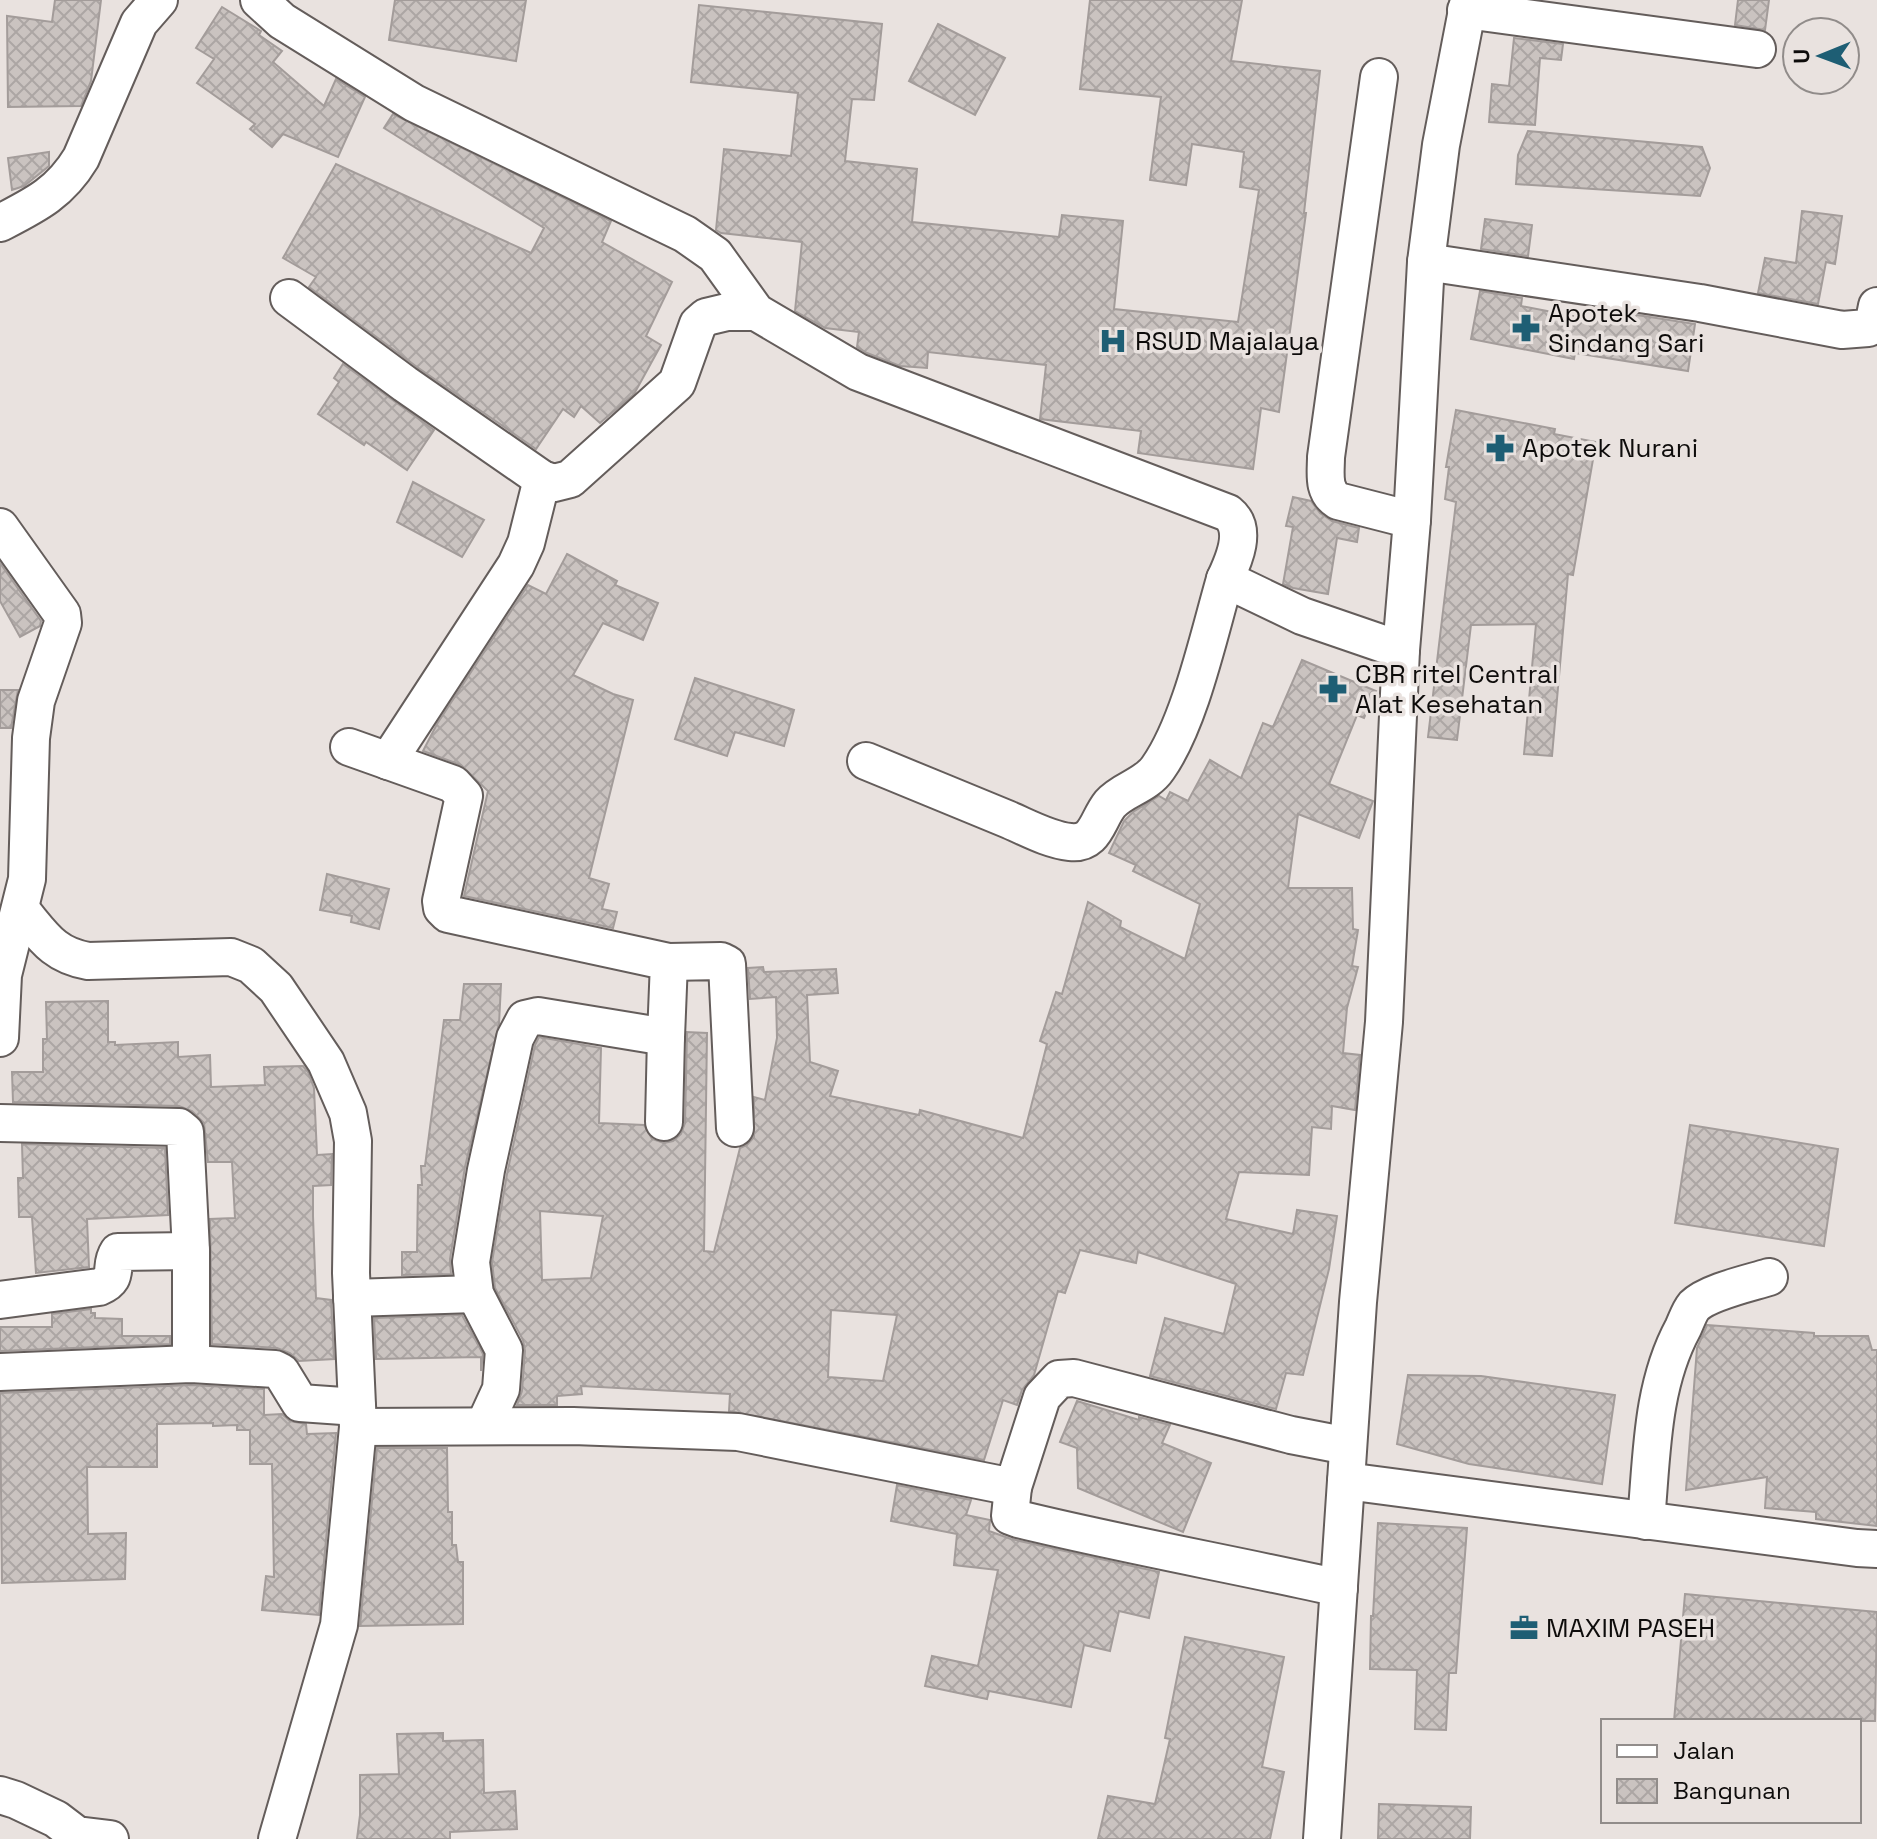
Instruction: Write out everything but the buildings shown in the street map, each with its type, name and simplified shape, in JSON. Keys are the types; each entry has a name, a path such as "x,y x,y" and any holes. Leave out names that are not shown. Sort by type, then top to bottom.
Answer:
{"street":[{"path":"0,223 52,195 70,177 139,23 159,0"},
{"path":"259,0 282,21 414,103 685,234 715,255 756,312 858,372 1228,513 1236,520 1238,528 1232,564 1172,746 1156,771 1144,782 1116,797 1104,812 1093,836 1085,841 1070,842 1038,832 866,761"},
{"path":"1322,1839 1347,1463 1384,1022 1401,650 1412,520 1426,262 1441,145 1467,5 1757,49"},
{"path":"1379,77 1326,457 1326,485 1330,496 1338,501 1412,520"},
{"path":"1426,262 1700,303 1842,330 1868,328 1874,321 1877,306"},
{"path":"289,298 405,384 542,479 554,483 570,479 668,392 680,377 698,324 706,317 727,312 756,312"},
{"path":"388,761 516,565 526,543 542,479"},
{"path":"0,527 63,619 36,701 31,738 27,879 2,974 0,1038"},
{"path":"1225,579 1302,616 1401,650"},
{"path":"349,747 453,784 464,796 441,901 442,908 448,914 669,962 721,961 727,964 735,1128"},
{"path":"21,910 54,950 75,959 231,957 251,965 276,988 326,1062 348,1113 353,1141 352,1298 357,1417 339,1625 277,1839"},
{"path":"664,1122 669,962"},
{"path":"484,1426 501,1389 504,1350 475,1294 471,1262 486,1170 515,1038 525,1019 538,1016 666,1037"},
{"path":"0,1123 179,1127 186,1137 191,1251 191,1364"},
{"path":"0,1300 99,1287 109,1283 118,1252 191,1251"},
{"path":"1646,1521 1658,1399 1664,1371 1676,1340 1695,1306 1717,1294 1769,1277"},
{"path":"352,1298 475,1294"},
{"path":"0,1372 191,1364 275,1369 281,1372 300,1403 357,1417 484,1426 738,1432 1013,1487"},
{"path":"1339,1588 1096,1538 1010,1516 1013,1487 1042,1397 1059,1379 1074,1378 1291,1435 1347,1463 1646,1521 1877,1549"},
{"path":"0,1795 56,1819 88,1838"}],"place":[{"name":"Apotek Sindang Sari","path":"1526,328"},
{"name":"RSUD Majalaya","path":"1113,341"},
{"name":"Apotek Nurani","path":"1500,448"},
{"name":"CBR ritel Central Alat Kesehatan","path":"1333,689"},
{"name":"MAXIM PASEH","path":"1524,1628"}]}
